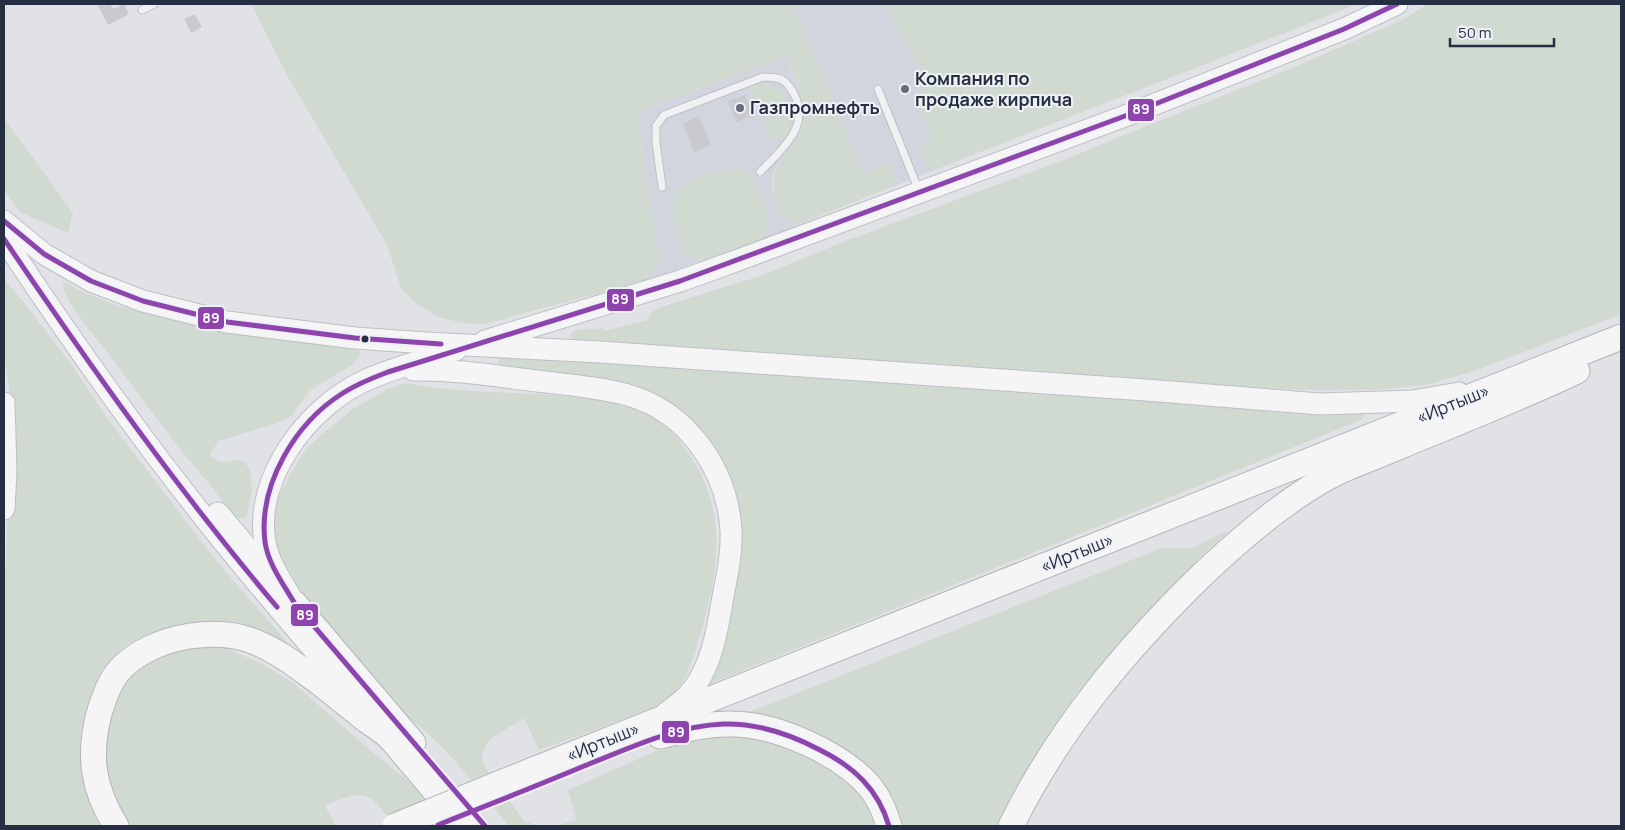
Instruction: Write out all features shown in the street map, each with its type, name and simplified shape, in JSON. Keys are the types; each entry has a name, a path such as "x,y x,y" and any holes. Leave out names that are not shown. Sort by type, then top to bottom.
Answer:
{"highway":[{"name":"«Иртыш»","path":"650,732 1058,560 1621,335"},
{"path":"1011,826 1056,747 1075,718 1111,672 1218,559 1261,523 1304,492 1339,472 1537,390 1621,348"},
{"name":"«Иртыш»","path":"538,777 1384,445 1621,348"},
{"path":"295,604 485,826"},
{"path":"116,826 100,796 95,778 93,743 108,687 116,674 139,654 181,637 215,634 234,635 265,646 298,666 389,737 465,826"},
{"path":"650,732 716,724 734,724 758,727 796,739 837,760 863,779 880,802 889,826"},
{"path":"395,826 538,777"},
{"path":"436,826 538,777"}],"main road":[{"path":"295,604 271,562 266,543 266,509 274,476 292,442 307,424 342,394 362,382 468,346 680,281 1125,116 1344,29 1397,4"},
{"path":"4,221 44,254 75,272 143,301 227,322 355,338 468,346 630,354 1320,404 1354,404 1413,401 1454,394 1485,385 1583,346 1621,335"},
{"path":"4,238 80,331 212,506 295,604"},
{"path":"4,238 71,340 201,515 389,737"},
{"path":"388,372 454,371 623,394 653,405 667,413 680,422 702,448 718,477 724,494 730,530 729,564 717,631 702,675 689,694 660,717 650,732"},
{"path":"4,403 6,471 4,509"}],"lane":[{"path":"142,10 154,4"},
{"path":"662,186 656,142 656,126 664,115 763,77 776,77 788,83 797,100 799,121 790,140 760,172"},
{"path":"878,89 920,192"}],"shaded area":[{"path":"251,4 804,4 794,8 864,175 886,162 894,175 892,187 802,223 793,222 783,216 777,204 773,180 778,166 793,145 803,122 798,88 786,57 638,111 642,155 659,258 653,272 644,281 485,324 462,323 439,317 417,304 401,288 387,245 288,77"},
{"path":"804,4 885,4 929,88 914,98 934,136 925,164 935,170 892,187 894,175 864,175 794,8"},
{"path":"885,4 1357,4 935,170 925,164 918,147 933,136 914,98 929,88"},
{"path":"1428,4 1621,4 1621,314 1475,371 1426,385 1371,390 1258,388 752,354 660,345 575,340 570,337 572,332 577,330 603,328 604,331 648,320 650,314 658,308 760,276 848,240 1064,160 1290,69 1402,20"},
{"path":"786,57 801,95 803,121 793,146 773,173 772,182 773,191 794,223 802,223 758,242 644,281 653,272 638,111"},
{"path":"757,82 777,87 788,101 791,109 792,117 788,131 784,137 777,141 770,138 749,84"},
{"path":"4,118 73,213 68,233 20,212 4,190"},
{"path":"737,169 748,173 756,183 765,205 768,228 758,242 702,261 695,259 685,253 676,231 673,213 674,196 683,185 697,177 713,172"},
{"path":"4,279 74,368 107,418 219,564 312,671 175,628 148,635 124,646 102,669 92,691 83,720 80,744 84,785 99,826 4,826 4,586 11,402 4,353"},
{"path":"63,283 118,306 197,325 276,339 356,348 360,352 360,357 353,364 311,390 291,416 277,423 219,441 209,455 220,462 242,461 250,471 252,487 248,511 246,517 237,519 84,323 67,297"},
{"path":"513,356 1224,405 1292,414 1365,415 1361,420 704,686 738,540 675,410 503,368 498,364 499,358"},
{"path":"406,383 468,391 572,397 629,405 657,420 677,438 702,476 710,498 715,521 716,544 712,590 692,663 685,678 675,692 653,708 539,750 524,718 490,739 482,753 483,764 523,820 537,826 509,826 450,756 410,719 298,591 281,563 274,532 275,505 288,478 305,450 353,409 390,388"},
{"path":"1224,532 1227,533 1208,549 1160,598 1075,696 1014,791 997,826 896,826 890,801 749,712 1162,548 1192,548"},
{"path":"221,646 262,664 292,682 406,779 418,791 445,826 394,826 379,805 372,799 358,795 349,796 325,806 336,826 128,826 104,785 100,732 128,670 168,649"},
{"path":"699,732 772,740 822,764 834,771 855,789 864,800 874,826 556,826 576,820 568,790"}],"building":[{"path":"97,4 110,4 113,9 124,4 129,14 108,25"},
{"path":"195,14 202,27 191,33 184,19"},
{"name":"Газпромнефть","path":"745,95 753,115 736,122 728,101"},
{"path":"699,116 711,145 694,152 683,123"}],"transit line":[{"name":"89","path":"485,826 295,604 269,558 265,542 264,520 267,499 274,478 283,457 295,438 326,406 343,393 388,372 680,281 1125,116 1344,29 1397,4"},
{"name":"89","path":"4,221 44,254 91,281 143,301 227,322 355,338 441,344"},
{"name":"89","path":"4,239 69,334 170,473 277,607"},
{"name":"89","path":"438,825 654,738 688,729 736,724 761,728 797,739 844,764 871,790 889,826"}],"place":[{"name":"Компания по продаже кирпича","path":"905,89"},
{"name":"Газпромнефть","path":"740,108"}]}
